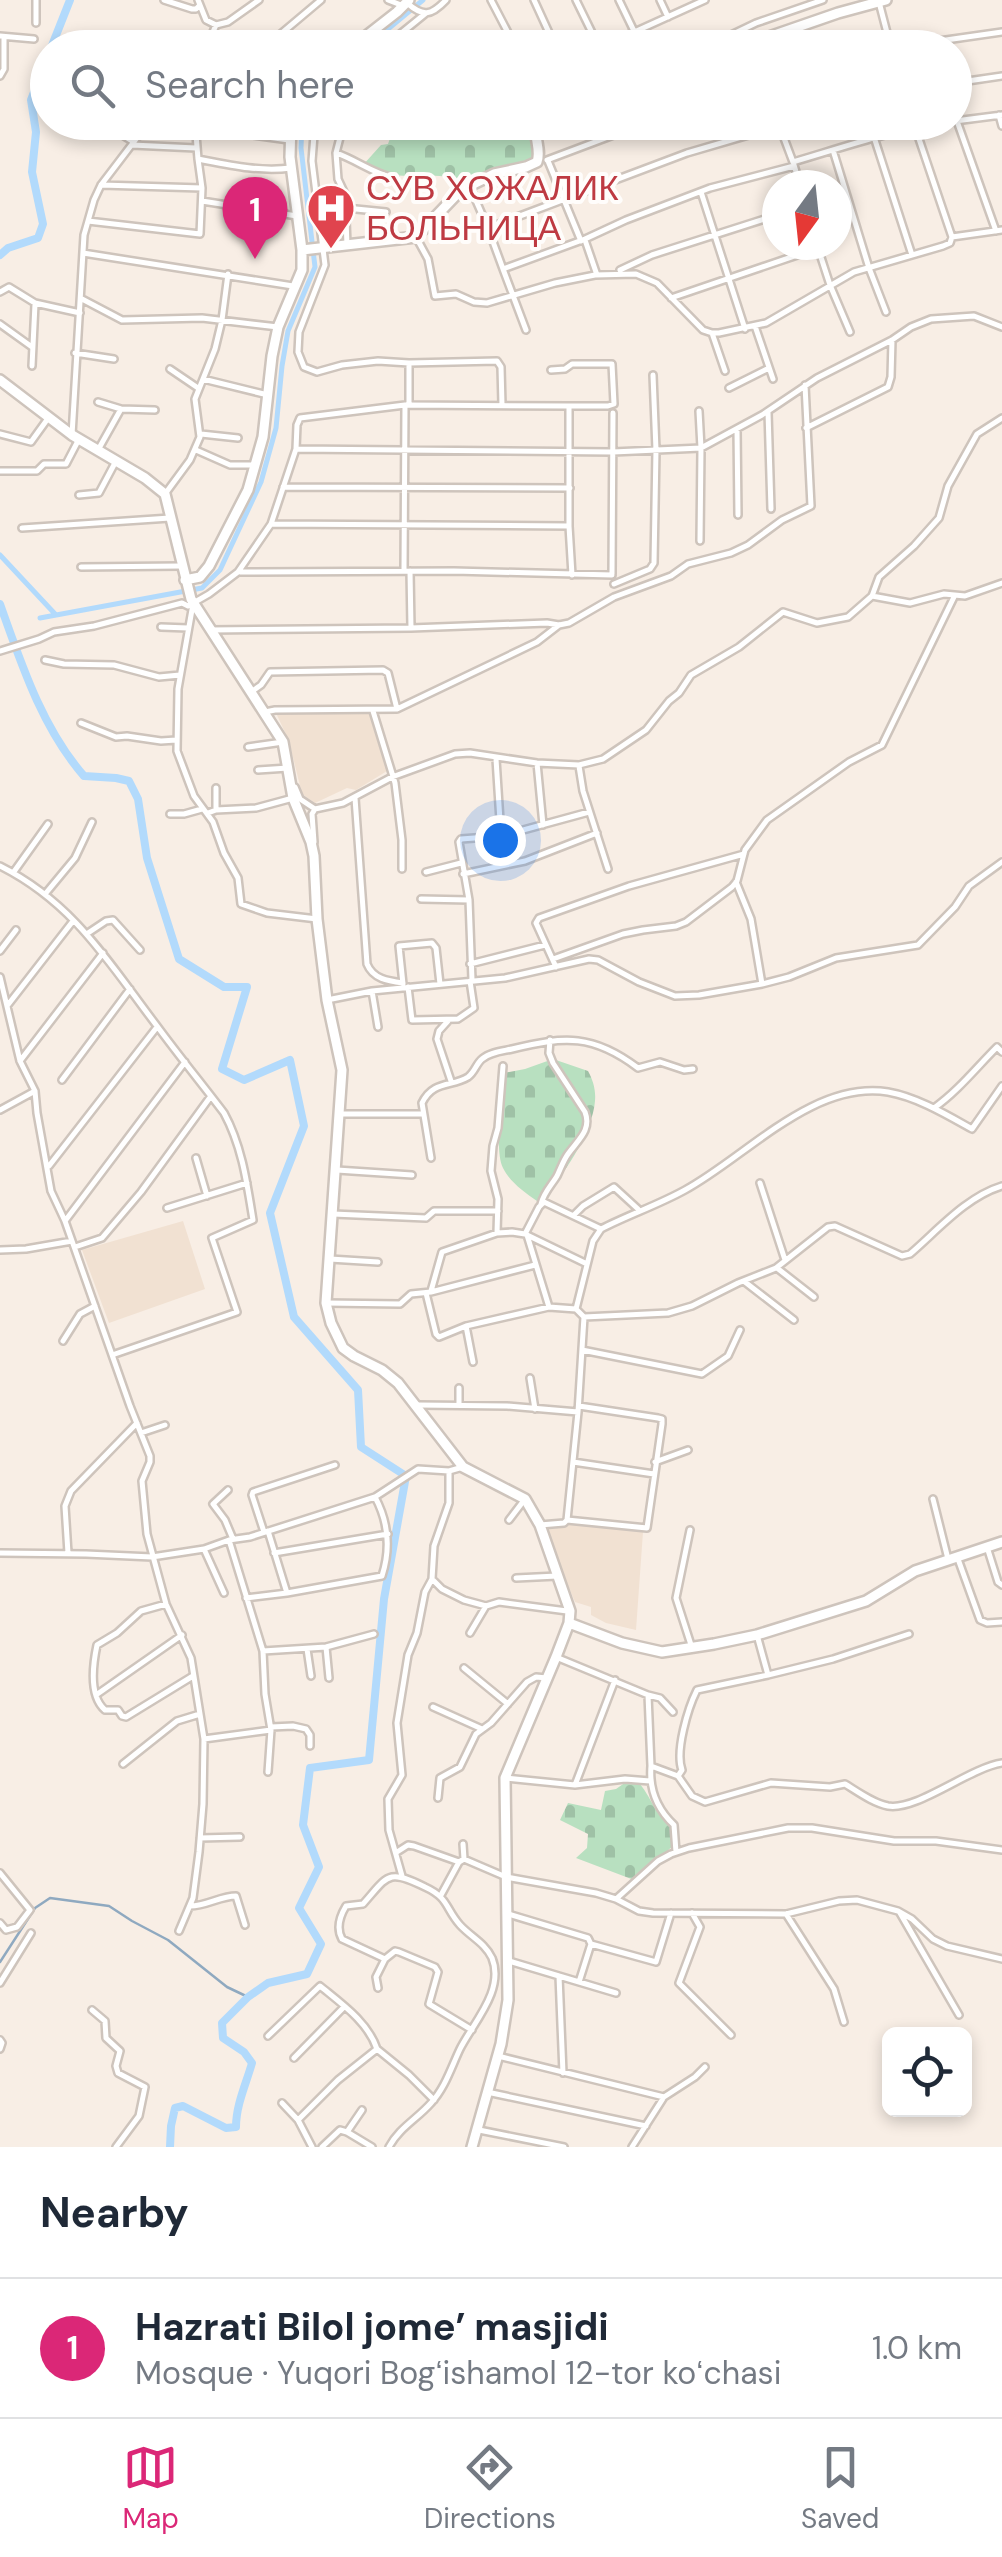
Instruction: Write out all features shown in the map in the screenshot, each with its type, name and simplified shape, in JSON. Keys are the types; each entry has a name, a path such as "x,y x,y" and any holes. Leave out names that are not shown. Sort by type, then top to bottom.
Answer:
{"main road":[{"path":"797,30 875,2"},
{"path":"372,30 406,3"},
{"path":"185,583 200,577 209,566 248,490 264,437 278,326 302,270 304,250 289,140"},
{"path":"304,250 416,237 461,190 494,174 542,161 537,140"},
{"path":"0,382 165,494 192,601 283,742 293,798 313,849 327,1000 342,1070 326,1304 331,1322 343,1348 398,1383 463,1467 525,1499 540,1525 570,1617 504,1778 508,2000 498,2056 472,2147"},
{"path":"570,1617 622,1643 666,1652 692,1648 757,1635 866,1600 915,1571 1002,1542"}],"street":[{"path":"36,0 36,24"},
{"path":"164,0 196,10 198,3"},
{"path":"198,3 206,20 216,25 228,22 259,0"},
{"path":"284,30 321,0"},
{"path":"388,0 406,3 422,13"},
{"path":"406,30 422,13 437,9 446,0"},
{"path":"491,0 507,30"},
{"path":"534,0 548,30"},
{"path":"576,0 591,30"},
{"path":"619,0 634,30"},
{"path":"660,0 668,17"},
{"path":"636,30 703,0"},
{"path":"741,30 822,0"},
{"path":"875,2 884,30"},
{"path":"214,30 216,25"},
{"path":"972,36 1002,32"},
{"path":"0,76 4,69 2,36 30,39"},
{"path":"972,80 1002,76"},
{"path":"972,119 1001,115 1002,126"},
{"path":"128,140 196,148"},
{"path":"0,471 38,472 44,464 66,464 76,437 75,353 88,221 101,186 135,140"},
{"path":"88,221 200,234 202,188 195,140"},
{"path":"314,140 312,161 326,265 302,318 298,352 304,367 312,372 360,362 498,362 502,405"},
{"path":"340,140 336,154 338,179 345,194 346,245"},
{"path":"597,275 542,161 599,140"},
{"path":"488,228 728,140"},
{"path":"785,140 796,170"},
{"path":"503,269 700,192 865,140"},
{"path":"875,140 912,255"},
{"path":"416,237 428,258 435,296 456,294 487,303 615,273 646,277 656,283 696,324 712,333 755,326 854,272 950,243 952,237 918,140"},
{"path":"952,237 999,230 963,140"},
{"path":"833,150 886,312"},
{"path":"336,154 396,178"},
{"path":"198,159 247,168 291,168"},
{"path":"101,186 202,188"},
{"path":"470,186 526,330"},
{"path":"700,192 744,328"},
{"path":"202,202 298,216"},
{"path":"346,208 386,212"},
{"path":"615,273 652,256 762,219"},
{"path":"83,253 296,286"},
{"path":"672,298 778,260"},
{"path":"822,260 850,332"},
{"path":"165,494 196,450 201,434 195,411 198,388 215,348 228,274"},
{"path":"0,292 8,288 35,302 80,313"},
{"path":"82,298 122,320 202,318 278,326"},
{"path":"32,366 35,302"},
{"path":"296,449 613,452 701,448 768,411 805,384 930,319 974,316 1002,327"},
{"path":"0,324 32,348"},
{"path":"755,326 773,380"},
{"path":"712,333 725,371"},
{"path":"806,428 888,387 892,377 892,340"},
{"path":"75,353 114,359"},
{"path":"409,363 403,487 411,628"},
{"path":"0,650 54,632 136,616 169,605 188,606 238,572 271,524 296,449 300,418 407,405 614,404 612,364 572,364 551,370"},
{"path":"729,388 769,368"},
{"path":"170,369 198,388"},
{"path":"614,584 654,563 653,376"},
{"path":"203,380 268,395"},
{"path":"265,712 396,709 538,642 614,596 672,576 688,564 748,545 782,520 811,506 805,384"},
{"path":"98,402 155,410"},
{"path":"570,406 572,575"},
{"path":"98,450 121,408"},
{"path":"698,411 700,541"},
{"path":"768,411 771,509"},
{"path":"612,413 614,596"},
{"path":"0,434 31,442 50,417"},
{"path":"258,770 288,771 300,800 316,808 329,808 392,777 456,754 579,765 603,759 646,730 690,675 738,648 783,612 818,623 848,616 872,596 880,576 940,518 948,486 977,434 1002,418"},
{"path":"738,429 738,515"},
{"path":"201,434 238,438"},
{"path":"196,450 230,465 255,465"},
{"path":"79,496 99,493 116,461"},
{"path":"282,488 570,488"},
{"path":"22,528 170,518"},
{"path":"271,524 569,526"},
{"path":"247,560 253,572"},
{"path":"81,567 182,566"},
{"path":"238,572 612,575"},
{"path":"872,596 910,602 944,594 964,596 1002,583"},
{"path":"553,959 624,934 686,922 736,882 744,854 774,814 882,744 954,597"},
{"path":"192,601 180,675 176,740 194,796 217,830 238,878 243,906 317,919"},
{"path":"209,630 547,623 559,626"},
{"path":"161,627 188,628"},
{"path":"45,660 114,666 159,677 180,675"},
{"path":"250,692 273,672 383,670 388,673 396,709"},
{"path":"373,711 395,783 402,870"},
{"path":"80,723 116,737 176,740"},
{"path":"248,747 283,742"},
{"path":"496,758 501,836"},
{"path":"537,763 543,825"},
{"path":"579,765 608,869"},
{"path":"216,788 216,810"},
{"path":"170,814 256,808 293,798"},
{"path":"355,798 368,964 378,977 405,986"},
{"path":"313,849 312,814 316,808"},
{"path":"440,984 432,943 399,946 412,1020 448,1021 463,1017 474,1008 469,900 458,844 461,839 501,836 589,812"},
{"path":"46,893 75,858 92,822"},
{"path":"13,872 48,824"},
{"path":"464,874 525,861 597,833"},
{"path":"556,967 536,924 538,918 629,886 744,854"},
{"path":"327,1000 405,986 505,978 589,959 675,996 762,984 836,958 918,944 969,886 1002,862"},
{"path":"426,872 461,863"},
{"path":"0,866 46,893 88,933 233,1129 253,1220 212,1238 240,1321"},
{"path":"736,882 755,933 762,984"},
{"path":"421,899 469,900"},
{"path":"88,933 110,920 140,950"},
{"path":"5,1009 73,921"},
{"path":"0,951 16,930"},
{"path":"470,964 545,945"},
{"path":"20,1061 104,952"},
{"path":"0,977 20,1061 35,1090 51,1191 150,1456 142,1481 152,1557 166,1604 191,1658 204,1739 200,1838 190,1906 179,1931"},
{"path":"62,1080 130,989"},
{"path":"372,991 378,1027"},
{"path":"448,1021 437,1039 451,1081"},
{"path":"47,1169 157,1027"},
{"path":"549,1308 526,1234 543,1195 588,1120 551,1058 550,1040"},
{"path":"431,1158 424,1097 451,1081 469,1076 485,1057 550,1040 582,1040 638,1068 660,1062 693,1069"},
{"path":"934,1108 961,1087 967,1076 997,1048 1002,1052"},
{"path":"65,1221 185,1062"},
{"path":"496,1233 498,1199 491,1170 503,1066"},
{"path":"576,1309 595,1235 601,1229 685,1190 828,1099 862,1091 901,1095 972,1130 1002,1086"},
{"path":"0,1110 35,1090"},
{"path":"0,1250 102,1238 212,1096"},
{"path":"341,1114 424,1114"},
{"path":"196,1158 207,1196"},
{"path":"337,1170 412,1175"},
{"path":"167,1208 247,1183"},
{"path":"760,1184 785,1260"},
{"path":"587,1264 526,1234 496,1233 442,1252 428,1292 437,1336 549,1308 576,1309 584,1317 668,1313 776,1268 828,1227 834,1226 902,1256 910,1254 966,1205 1002,1186"},
{"path":"574,1215 614,1187 639,1210"},
{"path":"541,1204 548,1203 601,1229"},
{"path":"333,1214 426,1218 434,1211 498,1210"},
{"path":"330,1258 378,1262"},
{"path":"326,1304 398,1304 407,1296 535,1265"},
{"path":"776,1268 814,1297"},
{"path":"744,1282 794,1320"},
{"path":"63,1341 80,1314 95,1306"},
{"path":"113,1355 238,1312"},
{"path":"567,1520 584,1317"},
{"path":"466,1326 473,1362"},
{"path":"582,1350 702,1374 728,1356 740,1330"},
{"path":"530,1378 535,1409"},
{"path":"458,1388 459,1405"},
{"path":"418,1406 578,1409 661,1419 648,1528 567,1520 540,1525"},
{"path":"68,1553 64,1506 70,1492 137,1422"},
{"path":"141,1433 165,1426"},
{"path":"656,1462 688,1450"},
{"path":"573,1462 654,1474"},
{"path":"287,1593 253,1492 336,1465"},
{"path":"0,1553 152,1557 204,1549 375,1496 413,1472 463,1467"},
{"path":"402,1876 386,1814 390,1793 402,1775 397,1723 408,1655 432,1579 434,1546 449,1503 449,1471"},
{"path":"228,1490 213,1504 225,1520 263,1651 271,1728 268,1772"},
{"path":"246,1598 379,1578 384,1572 388,1534 375,1496"},
{"path":"510,1520 525,1499"},
{"path":"932,1499 952,1558 980,1620 1002,1622"},
{"path":"690,1530 676,1598 692,1648"},
{"path":"274,1553 388,1534"},
{"path":"987,1546 1002,1584"},
{"path":"204,1549 224,1593"},
{"path":"516,1578 557,1576"},
{"path":"432,1579 464,1600 486,1606 499,1602 549,1607 570,1617"},
{"path":"166,1604 141,1611 98,1645 96,1696 102,1709 118,1710 126,1717 192,1676"},
{"path":"470,1633 486,1606"},
{"path":"263,1651 326,1647 374,1634"},
{"path":"678,1776 682,1770 678,1760 680,1749 697,1690 768,1676 909,1634"},
{"path":"96,1696 182,1635"},
{"path":"757,1635 768,1676"},
{"path":"326,1647 329,1678"},
{"path":"307,1649 311,1676"},
{"path":"556,1658 662,1700 673,1712"},
{"path":"464,1668 508,1704"},
{"path":"438,1798 440,1778 460,1768 476,1734 528,1682 536,1677 547,1678"},
{"path":"575,1785 615,1680"},
{"path":"648,1695 650,1781 662,1814 674,1826 676,1852"},
{"path":"433,1707 482,1729"},
{"path":"123,1764 178,1720 200,1714"},
{"path":"204,1739 293,1726 306,1729 310,1746"},
{"path":"651,1766 678,1776 692,1796 705,1802 771,1784 844,1784 870,1799 896,1806 1002,1764"},
{"path":"504,1778 575,1785 624,1778 650,1781"},
{"path":"616,1899 658,1862 676,1852 788,1828 1002,1850"},
{"path":"200,1838 240,1837"},
{"path":"441,1894 462,1860 462,1844"},
{"path":"396,1853 408,1845 414,1846 506,1876 596,1893 639,1911 786,1914 838,1900 856,1900 898,1911 947,1946 1002,1960"},
{"path":"0,1873 30,1910 17,1927 6,1930 0,1923"},
{"path":"385,1959 342,1939 339,1921 346,1906 363,1904 384,1880 402,1876 441,1894 461,1926 475,1936 493,1960 493,1985 486,2006 434,2100 402,2128 389,2147"},
{"path":"190,1906 236,1896 246,1925"},
{"path":"898,1911 959,2015"},
{"path":"692,1912 700,1927 679,1983 731,2036"},
{"path":"591,1944 656,1962 671,1913"},
{"path":"508,1914 588,1938 591,1944 579,1982"},
{"path":"786,1914 834,1989 844,2022"},
{"path":"0,1984 31,1934"},
{"path":"378,1988 376,1978 385,1959 394,1952 435,1967 438,1972 429,2004 472,2030"},
{"path":"509,1961 616,1993"},
{"path":"559,1976 563,2072"},
{"path":"268,2036 319,1986 367,2027 377,2050 434,2100"},
{"path":"294,2058 344,2006"},
{"path":"92,2010 104,2021 106,2038 120,2051 118,2074 145,2087 139,2116 116,2147"},
{"path":"0,2040 0,2049"},
{"path":"298,2120 338,2080 377,2050"},
{"path":"498,2056 664,2097"},
{"path":"632,2147 664,2097 705,2067"},
{"path":"487,2092 646,2126"},
{"path":"282,2102 298,2120 312,2147"},
{"path":"347,2132 362,2110"},
{"path":"322,2147 340,2130 372,2147"},
{"path":"476,2130 564,2147"}],"shaded area":[{"path":"276,713 372,714 387,771 356,790 347,788 315,803 302,794 289,741"},
{"path":"183,1221 205,1289 109,1323 82,1250"},
{"path":"567,1522 643,1532 636,1630 606,1623 591,1615 591,1607 575,1602 542,1524"}],"green space":[{"path":"389,140 534,140 537,155 469,184 443,176 391,174 363,165 381,145"},
{"path":"553,1059 588,1071 595,1101 574,1156 537,1201 509,1178 500,1160 504,1073"},
{"path":"626,1782 640,1784 659,1815 674,1829 674,1845 634,1880 576,1858 587,1848 588,1834 560,1820 568,1803 601,1810 605,1791"}],"waterway":[{"path":"58,30 70,0"},
{"path":"387,30 423,0"},
{"path":"0,255 8,248 38,238 43,224 32,172 35,140"},
{"path":"40,618 202,588 220,570 261,482 276,428 288,331 315,267 301,140"},
{"path":"0,555 56,615"},
{"path":"0,604 34,694 69,757 84,776 129,781 138,799 147,858 179,959 224,987 247,987 222,1069 244,1080 290,1060 304,1126 270,1213 294,1317 358,1390 361,1447 406,1476 384,1599 369,1760 310,1768 303,1825 319,1867 299,1908 321,1944 307,1974 268,1983 222,2023 223,2038 244,2052 252,2063 236,2127 226,2128 183,2106 175,2108 170,2147"},
{"path":"0,1962 35,1908 50,1898 109,1906 168,1940 227,1987 248,1997"}],"place":[{"name":"СУВ ХОЖАЛИК БОЛЬНИЦА","path":"331,250"},
{"name":"Hazrati Bilol jome’ masjidi","path":"255,259"}]}
